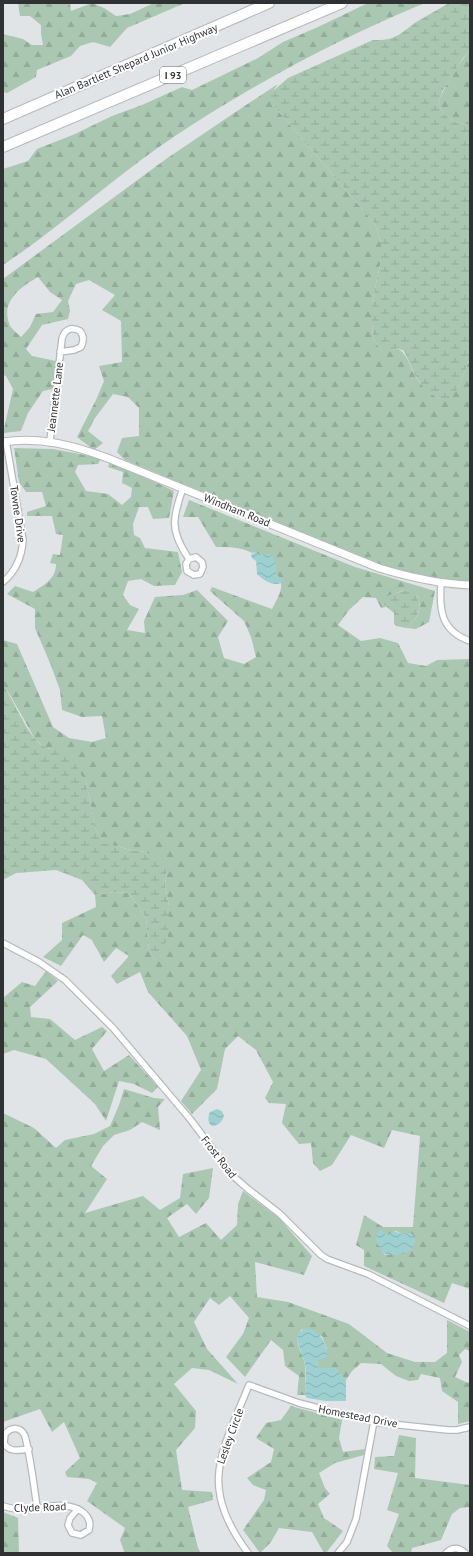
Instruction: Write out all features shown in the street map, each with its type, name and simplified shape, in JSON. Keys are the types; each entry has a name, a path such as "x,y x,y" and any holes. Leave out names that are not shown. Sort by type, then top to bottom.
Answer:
{"highway":[{"name":"Alan Bartlett Shepard Junior Highway","path":"3,119 269,3"},
{"name":"I 93","path":"3,147 342,3"}],"street":[{"name":"Jeannette Lane","path":"50,441 60,352 64,333 70,329 80,331 84,340 81,347 74,350 60,352"},
{"name":"Windham Road","path":"5,442 50,441 97,454 379,568 397,574 441,583 470,585"},
{"name":"Towne Drive","path":"3,582 11,574 17,564 21,554 23,540 5,442"},
{"path":"183,488 176,508 175,525 179,541 189,559"},
{"path":"441,583 440,605 444,619 455,633 470,640"},
{"name":"Frost Road","path":"3,943 39,962 65,980 112,1028 190,1119 233,1176 280,1214 321,1255 327,1259 368,1274 470,1326"},
{"name":"Homestead Drive","path":"249,1385 310,1406 374,1421 453,1430 470,1427"},
{"name":"Lesley Circle","path":"248,1553 233,1532 224,1513 219,1496 218,1476 221,1456 249,1385"},
{"path":"338,1553 347,1542 356,1519 374,1421"},
{"path":"29,1449 13,1451 8,1449 3,1440 5,1434 12,1428 21,1430 25,1436 29,1449 33,1470 37,1508"},
{"name":"Clyde Road","path":"3,1506 19,1510 64,1505 71,1506 78,1509 87,1516 90,1522 87,1532 79,1535 72,1533 68,1525 70,1518 78,1509"},
{"path":"446,1553 457,1548 465,1553"}],"green space":[{"path":"18,3 70,3 71,11 92,3 104,8 116,16 130,14 154,3 185,3 127,28 110,47 93,42 80,46 71,56 37,70 36,77 7,93 3,92 3,34 23,39 32,45 43,45 41,25 30,16 20,16"},
{"path":"368,3 425,3 328,47 235,98 175,136 143,159 3,265 3,169 28,161 37,149 75,134 112,116 142,105 182,87 192,90 258,58 283,42"},
{"path":"449,3 470,3 470,50 463,58 443,90 438,104 443,113 451,119 470,125 470,358 458,388 451,398 439,399 425,389 415,375 404,351 397,348 391,351 382,351 373,339 372,303 381,260 381,242 375,224 273,105 270,98 273,91 288,78 373,40 393,38"},
{"path":"470,50 470,125 451,119 443,113 438,104 444,89 460,62"},
{"path":"278,84 273,91 273,105 375,224 381,242 381,260 372,303 372,322 373,339 382,351 391,351 397,348 401,351 406,357 418,380 426,389 439,399 458,388 470,358 470,582 440,580 398,571 363,559 125,460 117,452 122,438 139,436 139,408 128,397 113,394 95,418 88,431 103,443 94,450 77,437 104,381 99,366 122,362 121,321 102,310 115,295 89,280 76,284 68,301 70,311 68,319 42,325 26,349 32,356 56,361 53,389 43,391 28,413 21,431 3,433 13,389 6,376 3,375 3,279 166,159","holes":["38,277 50,292 62,300 53,312 36,314 30,327 21,337 10,326 7,310 9,303 18,291"]},
{"path":"14,448 53,449 101,458 98,464 78,465 75,472 86,491 108,494 122,505 131,497 132,488 122,483 123,472 108,467 110,461 174,491 169,518 153,519 148,507 139,507 133,524 134,535 140,538 145,548 178,552 182,572 175,585 154,586 141,579 128,581 123,595 130,605 139,609 127,630 145,633 144,621 155,597 183,595 197,590 228,621 218,637 224,658 244,664 256,657 251,637 244,621 210,591 212,587 272,609 279,596 281,587 281,582 276,574 276,567 272,557 259,555 255,552 252,553 239,548 216,547 198,517 183,517 189,500 355,567 435,591 429,622 416,629 406,628 414,621 420,605 417,595 407,589 388,596 383,604 386,607 381,608 376,598 363,597 349,610 338,625 361,641 380,638 398,643 408,663 426,666 437,660 470,659 470,1289 452,1283 444,1303 364,1266 364,1250 356,1245 364,1215 383,1227 413,1227 420,1136 392,1130 384,1148 351,1135 332,1165 320,1171 313,1163 311,1143 299,1144 282,1123 286,1104 269,1103 265,1098 273,1082 256,1050 238,1036 225,1049 217,1089 192,1114 181,1101 201,1070 187,1036 148,992 140,972 117,984 111,976 129,956 116,948 104,962 92,940 83,935 61,966 43,957 62,940 62,923 96,907 95,895 114,892 129,893 146,918 149,951 156,961 169,906 165,884 167,870 146,852 105,845 96,830 86,782 63,750 54,750 44,747 35,739 3,685 3,640 17,644 53,727 69,738 92,742 106,738 102,716 82,717 62,710 60,690 35,628 35,609 7,594 15,586 33,592 52,578 56,564 50,563 53,554 60,555 63,535 56,534 52,516 27,516 27,512 46,506 42,492 26,492 19,482","holes":["396,1231 402,1234 413,1235 415,1241 410,1250 385,1255 380,1247 385,1233 387,1236"]},
{"path":"407,589 414,589 419,600 419,610 415,619 406,628 396,626 394,623 394,613 383,604 384,600 389,596"},
{"path":"3,685 28,728 39,743 50,749 63,750 72,759 86,782 96,830 105,844 146,852 162,860 167,870 165,884 169,906 168,937 156,961 149,951 146,918 129,893 114,892 95,895 82,880 56,870 16,873 3,880"},
{"path":"46,971 58,981 30,1007 31,1017 50,1019 75,1040 102,1027 107,1031 92,1049 104,1071 129,1055 158,1087 152,1093 134,1084 119,1081 106,1121 95,1104 46,1059 14,1050 3,1054 3,998 22,982 35,986"},
{"path":"124,1089 154,1098 165,1099 158,1107 160,1130 142,1122 130,1130 114,1135 103,1146 91,1166 107,1179 85,1213 143,1196 160,1210 180,1198 183,1174 213,1168 209,1198 196,1214 187,1204 167,1218 179,1237 206,1223 221,1240 237,1225 238,1204 243,1191 279,1218 312,1256 304,1275 255,1262 257,1297 288,1302 349,1324 387,1353 415,1362 435,1362 447,1353 447,1320 470,1332 470,1351 465,1349 459,1355 462,1362 455,1377 468,1383 470,1380 470,1421 458,1424 458,1402 442,1391 440,1378 421,1374 418,1380 409,1381 396,1376 381,1364 361,1363 352,1371 346,1380 335,1368 318,1368 317,1360 327,1349 322,1336 302,1329 299,1334 298,1343 305,1366 305,1395 297,1395 299,1376 285,1366 283,1350 271,1340 245,1377 226,1357 243,1334 249,1318 230,1296 219,1305 210,1298 194,1322 207,1349 238,1384 209,1370 192,1368 174,1384 196,1411 195,1428 176,1450 182,1490 212,1492 213,1500 188,1507 198,1548 201,1553 123,1553 124,1551 120,1540 125,1528 87,1501 97,1483 89,1479 67,1477 65,1472 80,1458 64,1422 52,1432 40,1409 3,1422 3,1113 34,1128 56,1148 65,1140 94,1134 110,1126"},
{"path":"291,1406 342,1420 339,1438 343,1452 365,1449 364,1455 335,1463 319,1473 325,1488 330,1494 318,1504 324,1518 343,1531 326,1553 324,1553 312,1532 279,1528 271,1542 260,1553 243,1530 264,1500 266,1490 253,1485 247,1478 271,1462 274,1449 256,1438 266,1423 281,1420"},
{"path":"399,1435 416,1438 415,1478 470,1485 470,1507 460,1508 452,1514 441,1540 412,1548 411,1553 393,1553 387,1546 399,1514 387,1510 398,1473 374,1469 375,1457 394,1456"},
{"path":"3,1512 18,1518 19,1553 3,1553"}],"water":[{"path":"255,552 261,555 268,554 272,557 276,565 276,574 281,579 281,583 275,584 269,582 257,574 256,561 251,555"},
{"path":"217,1109 222,1111 224,1116 220,1123 212,1126 210,1125 208,1118 209,1114"},
{"path":"380,1230 387,1236 393,1231 402,1234 411,1233 415,1238 412,1248 409,1251 400,1254 385,1254 376,1240"},
{"path":"306,1328 311,1329 319,1335 326,1347 328,1357 317,1360 318,1368 335,1368 346,1380 346,1401 326,1401 307,1398 305,1395 306,1368 298,1344 298,1335"}]}
